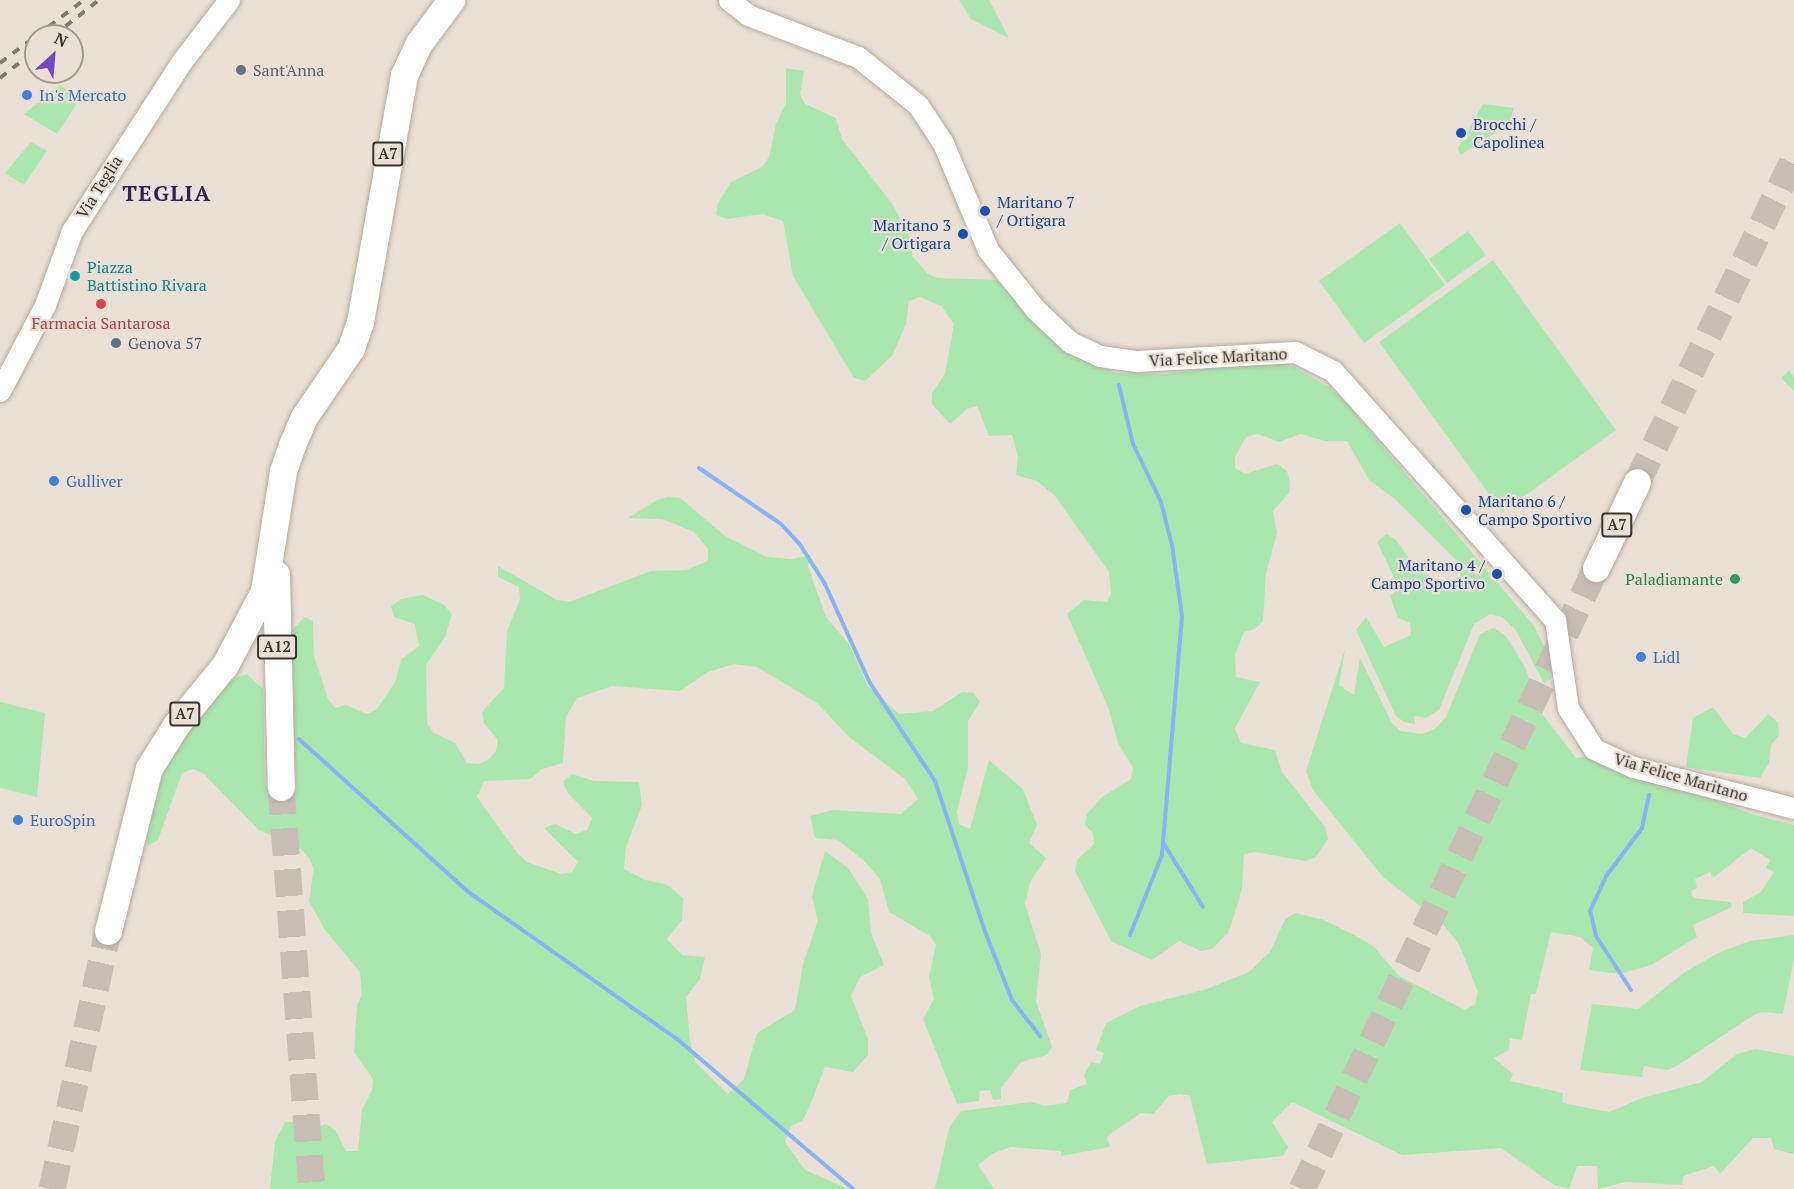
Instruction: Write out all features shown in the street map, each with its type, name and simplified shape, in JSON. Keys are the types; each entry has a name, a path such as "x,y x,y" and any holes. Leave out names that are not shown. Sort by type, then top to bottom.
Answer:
{"highway":[{"name":"A7","path":"108,931 149,768 246,630 264,591 292,445 304,417 351,348 360,322 399,90 419,43 451,0"},
{"name":"A7","path":"1596,568 1637,482"},
{"name":"A12","path":"279,506 275,583 281,787"}],"street":[{"name":"Via Teglia","path":"0,391 45,305 72,231 182,61 229,0"},
{"name":"Via Felice Maritano","path":"729,0 748,15 858,57 918,105 943,143 988,250 1036,310 1070,342 1100,356 1137,361 1295,352 1333,371 1555,620 1568,708 1594,748 1633,767 1794,808"}],"green space":[{"path":"959,0 989,0 1009,38 971,19"},
{"path":"786,68 804,71 800,94 805,104 836,118 842,139 893,205 913,244 912,256 928,274 938,278 996,280 1064,352 1115,373 1167,374 1255,360 1289,364 1329,387 1346,403 1534,626 1544,646 1551,679 1544,683 1515,629 1502,617 1490,614 1474,624 1439,710 1426,718 1414,716 1415,724 1404,722 1396,716 1356,630 1366,617 1384,647 1411,635 1410,623 1398,618 1390,596 1399,587 1377,542 1386,534 1396,540 1417,569 1437,580 1449,582 1460,577 1461,565 1396,500 1369,480 1347,441 1325,441 1301,434 1279,442 1258,434 1246,437 1235,457 1235,468 1245,474 1277,464 1287,471 1290,482 1289,493 1273,511 1277,533 1266,573 1263,621 1255,629 1244,632 1235,654 1236,677 1260,682 1235,728 1241,743 1275,750 1282,772 1325,827 1328,839 1315,858 1305,861 1255,852 1244,854 1242,889 1232,922 1228,933 1212,949 1201,951 1179,941 1152,960 1111,941 1075,871 1077,860 1094,844 1093,833 1085,825 1087,814 1102,797 1131,779 1133,768 1118,743 1108,707 1067,614 1084,600 1107,602 1111,594 1109,572 1055,496 1037,481 1016,475 1018,457 1012,435 989,436 977,406 967,409 950,424 932,404 932,393 945,374 954,324 941,306 920,297 909,301 906,324 892,356 865,381 854,378 793,276 783,221 762,214 727,219 716,215 718,203 731,182 762,167 769,157 776,124 786,103"},
{"path":"60,85 80,99 57,134 24,114"},
{"path":"1483,104 1514,108 1509,124 1460,155 1458,148"},
{"path":"31,142 47,151 24,185 5,173"},
{"path":"1400,223 1445,285 1364,343 1319,281"},
{"path":"1468,231 1486,255 1447,283 1429,259"},
{"path":"1493,260 1616,430 1502,512 1379,342"},
{"path":"1789,370 1794,377 1794,391 1781,378"},
{"path":"668,497 680,498 725,536 767,557 791,559 811,555 808,566 826,617 849,644 868,686 899,714 933,711 962,692 974,693 980,702 968,721 968,767 957,812 959,824 970,829 989,760 1023,789 1037,825 1029,843 1046,858 1030,882 1025,904 1041,954 1036,1001 1052,1047 1047,1055 1021,1062 1001,1088 1001,1099 993,1100 990,1090 980,1091 979,1101 957,1104 923,1019 934,999 929,977 936,945 930,936 889,912 880,879 864,861 838,840 815,838 810,816 833,810 901,814 918,799 905,779 849,737 817,703 757,667 734,664 708,672 680,691 612,686 577,698 566,717 563,763 542,769 530,779 484,781 477,797 518,854 527,862 561,874 572,872 578,862 544,828 555,824 576,834 587,830 592,818 568,793 563,782 572,774 594,781 639,782 642,805 626,847 624,869 645,880 666,884 683,898 682,920 667,939 682,955 705,957 700,979 686,997 690,1041 696,1063 728,1094 744,1079 757,1033 795,1010 803,964 818,920 812,896 825,851 848,868 868,899 871,933 884,965 860,977 851,996 868,1039 868,1055 853,1072 825,1067 808,1110 802,1121 791,1126 785,1142 805,1170 849,1189 270,1189 275,1142 285,1122 297,1122 305,1131 326,1124 335,1130 346,1151 358,1151 362,1110 372,1090 373,1079 354,1052 357,1005 362,995 360,972 325,930 309,901 314,869 309,858 301,849 259,830 203,773 193,769 182,773 158,840 148,846 146,827 168,759 223,689 236,677 247,674 263,689 265,784 270,795 280,800 291,797 297,787 286,676 289,633 305,617 313,621 314,656 328,699 335,708 346,705 367,714 377,709 395,682 401,660 419,646 415,624 394,617 391,606 401,599 423,595 444,605 452,614 445,637 426,665 427,723 434,733 455,743 467,763 479,764 489,759 496,751 498,740 484,723 482,712 504,688 507,631 520,599 519,587 498,577 498,566 557,600 569,602 651,571 686,570 708,561 708,549 694,532 662,519 628,518 657,500"},
{"path":"1494,628 1506,636 1525,667 1543,715 1576,758 1595,755 1755,815 1794,825 1794,916 1743,913 1743,902 1761,892 1774,872 1766,868 1770,860 1751,848 1713,878 1710,872 1695,879 1697,888 1691,891 1693,898 1731,902 1732,907 1693,925 1697,937 1651,965 1620,974 1589,970 1593,948 1580,937 1551,932 1536,994 1531,994 1522,1040 1510,1038 1509,1050 1494,1058 1513,1074 1510,1081 1563,1093 1562,1103 1609,1112 1642,1098 1702,1082 1737,1054 1755,1049 1794,1056 1794,1154 1774,1149 1771,1138 1753,1138 1720,1174 1714,1166 1683,1176 1682,1185 1626,1182 1598,1189 1597,1166 1577,1166 1569,1189 1554,1185 1501,1148 1402,1155 1292,1102 1272,1122 1288,1147 1283,1156 1207,1164 1190,1096 1180,1094 1169,1096 1153,1114 1141,1113 1110,1134 1107,1138 1110,1147 1061,1156 1061,1151 1011,1147 994,1153 978,1165 994,1189 935,1189 949,1128 961,1111 1032,1102 1045,1106 1067,1103 1070,1090 1087,1084 1084,1075 1091,1062 1100,1064 1104,1053 1096,1050 1106,1023 1140,1006 1207,989 1249,972 1270,952 1285,919 1295,913 1324,920 1362,939 1374,947 1399,976 1465,1010 1475,1004 1478,992 1459,944 1443,924 1383,877 1313,790 1306,771 1345,649 1339,685 1354,695 1360,658 1392,723 1400,731 1422,734 1435,729 1446,717 1480,634"},
{"path":"0,702 45,713 37,797 0,788"},
{"path":"1713,707 1733,734 1745,738 1768,714 1778,722 1779,735 1771,745 1769,763 1760,778 1686,767 1693,718"},
{"path":"1794,935 1794,959 1783,1014 1762,1012 1754,1015 1675,1067 1667,1070 1644,1066 1642,1077 1580,1070 1592,1004 1638,1009 1685,972 1720,952 1750,941"}],"waterway":[{"path":"1119,385 1133,444 1161,502 1172,545 1182,616 1162,855 1130,935"},
{"path":"699,468 781,524 799,543 825,584 870,683 935,781 986,934 1012,1000 1040,1036"},
{"path":"299,739 467,891 677,1039 853,1189"},
{"path":"1631,990 1596,936 1590,911 1607,875 1642,828 1649,795"},
{"path":"1164,844 1203,907"}],"tunnel":[{"path":"1637,482 1794,158"},
{"path":"1302,1189 1596,568"},
{"path":"281,787 312,1189"},
{"path":"52,1189 108,931"}],"railway":[{"path":"52,24 84,0"},
{"path":"68,24 99,0"},
{"path":"0,63 24,45"},
{"path":"0,78 24,59"}],"place":[{"name":"Sant'Anna","path":"241,70"},
{"name":"In's Mercato","path":"27,95"},
{"name":"Brocchi / Capolinea","path":"1461,133"},
{"name":"Maritano 7 / Ortigara","path":"985,211"},
{"name":"Maritano 3 / Ortigara","path":"963,234"},
{"name":"Piazza Battistino Rivara","path":"75,276"},
{"name":"Farmacia Santarosa","path":"101,304"},
{"name":"Genova 57","path":"116,343"},
{"name":"Gulliver","path":"54,481"},
{"name":"Maritano 6 / Campo Sportivo","path":"1466,510"},
{"name":"Maritano 4 / Campo Sportivo","path":"1497,574"},
{"name":"Paladiamante","path":"1735,579"},
{"name":"Lidl","path":"1641,657"},
{"name":"EuroSpin","path":"18,820"}],"district":[{"name":"TEGLIA","path":"167,193"}]}
